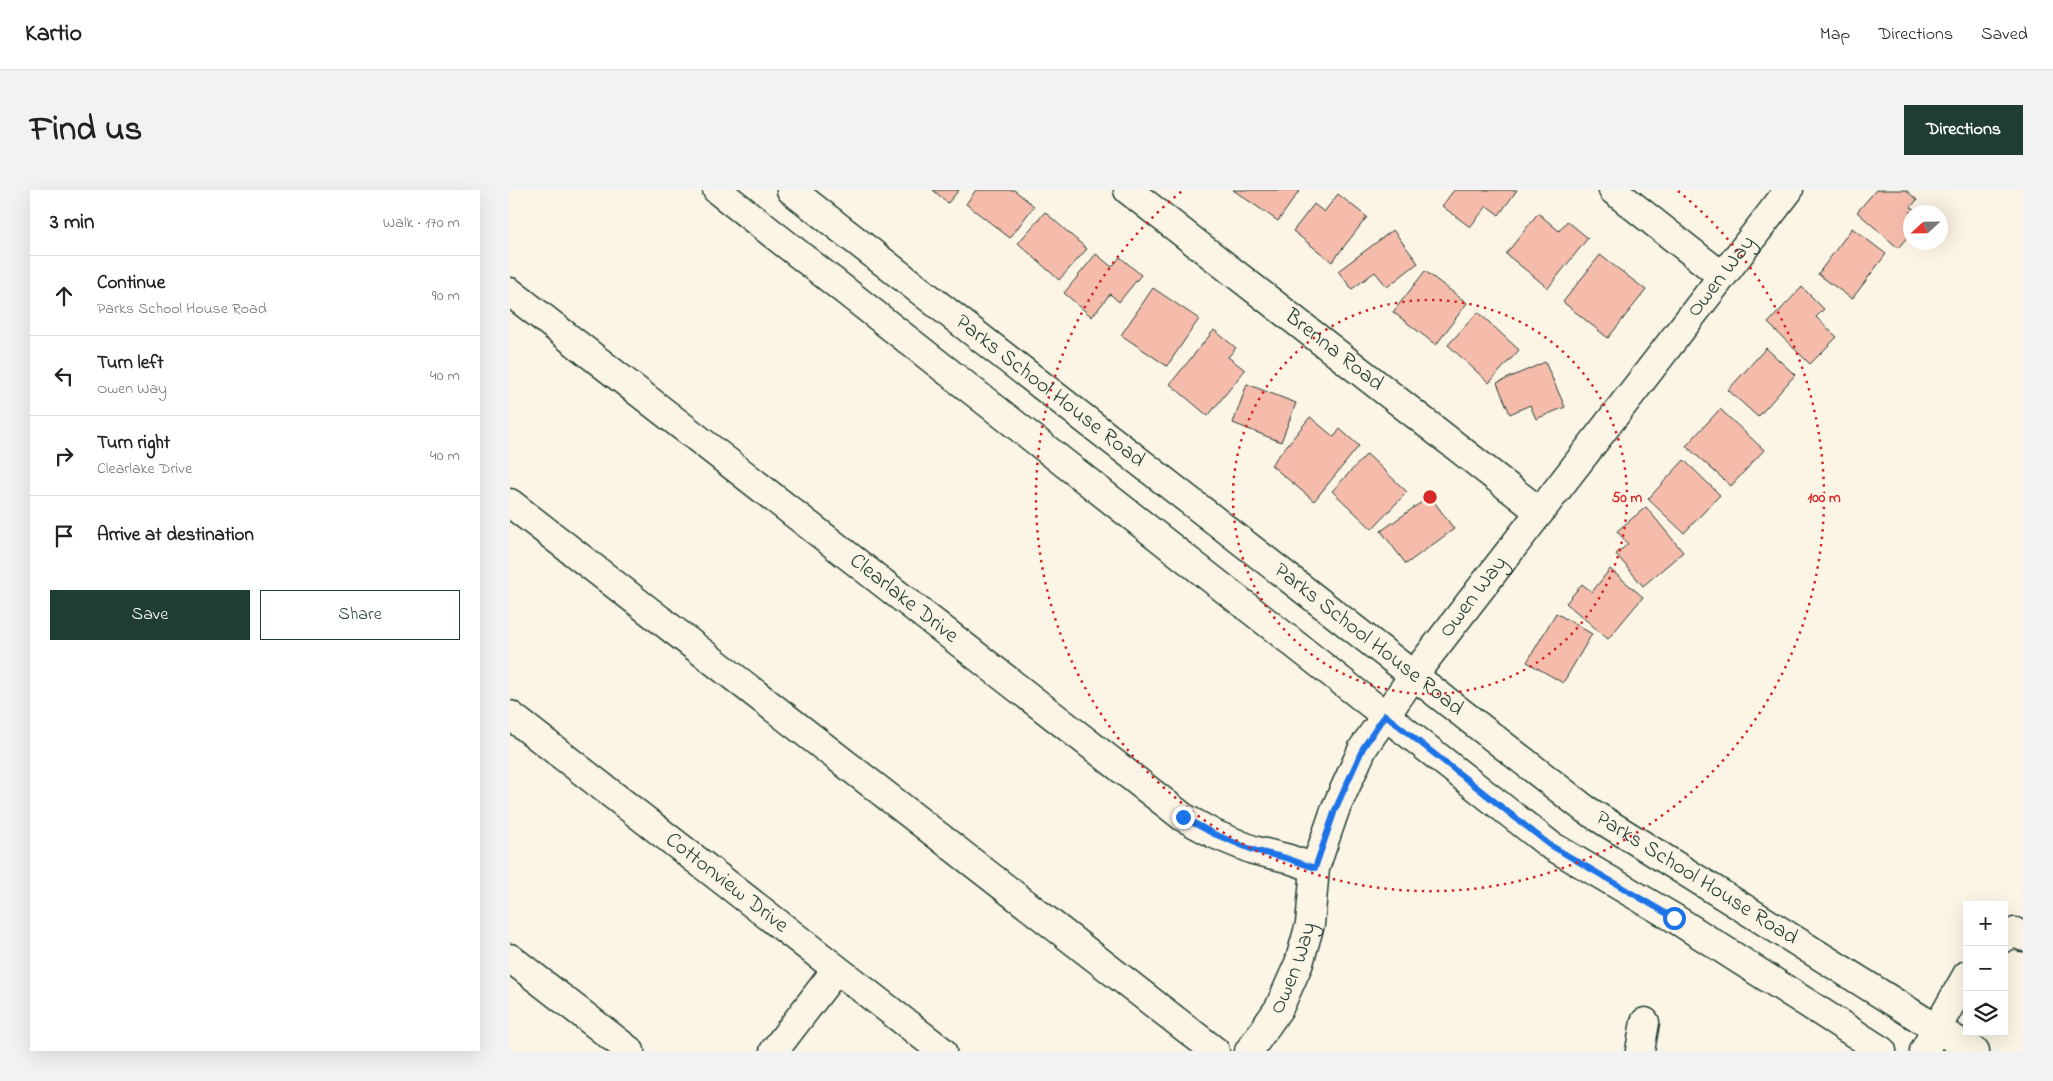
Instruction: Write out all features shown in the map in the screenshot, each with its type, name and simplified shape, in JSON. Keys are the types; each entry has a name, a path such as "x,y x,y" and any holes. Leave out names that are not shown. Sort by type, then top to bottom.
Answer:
{"street":[{"name":"Parks School House Road","path":"717,190 1550,845 1674,918 1882,1051"},
{"name":"Parks School House Road","path":"791,190 1585,809 1930,1040 1975,1051"},
{"name":"Brenna Road","path":"1128,190 1540,512"},
{"path":"1613,190 1722,276"},
{"name":"Owen Way","path":"1249,1051 1280,1008 1299,963 1310,924 1315,868 1335,810 1363,748 1413,676 1789,190"},
{"name":"Clearlake Drive","path":"510,292 1183,817 1214,834 1253,850 1286,858 1315,868"},
{"path":"510,503 1215,1051"},
{"name":"Cottonview Drive","path":"510,715 942,1051"},
{"path":"2008,936 2015,932 2023,937"},
{"path":"510,958 630,1051"},
{"path":"774,1051 836,970"},
{"path":"1930,1040 1963,982"},
{"path":"1640,1051 1645,1022"}],"building":[{"path":"933,190 959,190 948,203"},
{"path":"976,190 1014,190 1034,206 1010,238 966,204"},
{"path":"1233,190 1300,190 1278,221"},
{"path":"1454,190 1517,190 1499,215 1487,206 1470,227 1442,206"},
{"path":"1876,190 1906,190 1917,200 1913,205 1903,205 1903,242 1898,248 1857,212"},
{"path":"1338,194 1367,217 1332,262 1293,231 1314,204 1324,212"},
{"path":"1045,212 1087,249 1059,280 1018,243"},
{"path":"1538,213 1559,231 1567,221 1588,238 1548,288 1506,254"},
{"path":"1852,228 1886,254 1852,299 1818,274"},
{"path":"1393,230 1418,263 1387,287 1375,272 1352,289 1338,271"},
{"path":"1096,254 1112,267 1120,257 1141,275 1119,302 1110,294 1092,317 1064,293"},
{"path":"1600,255 1646,290 1608,338 1563,302"},
{"path":"1425,271 1467,303 1436,345 1393,312"},
{"path":"1802,287 1824,309 1816,317 1837,337 1810,364 1768,323"},
{"path":"1153,288 1199,319 1167,366 1121,335"},
{"path":"1478,312 1519,350 1489,383 1448,345"},
{"path":"1214,330 1236,348 1228,357 1245,370 1208,416 1170,384"},
{"path":"1766,348 1795,375 1758,417 1728,390"},
{"path":"1545,362 1565,407 1536,419 1530,405 1510,414 1497,383"},
{"path":"1247,384 1296,403 1281,442 1233,423"},
{"path":"1720,409 1764,450 1731,486 1686,446"},
{"path":"1310,417 1334,437 1340,429 1359,446 1314,501 1271,465"},
{"path":"1367,454 1407,492 1372,529 1332,491"},
{"path":"1684,460 1720,495 1684,533 1648,499"},
{"path":"1430,496 1454,529 1406,564 1381,531"},
{"path":"1646,507 1683,552 1643,586 1616,554 1628,544 1617,531"},
{"path":"1610,569 1643,597 1608,639 1566,603 1582,584 1592,592"},
{"path":"1556,613 1592,634 1563,683 1527,662"}],"route":[{"path":"1183,817 1214,834 1253,850 1286,858 1315,868 1335,810 1363,748 1385,715 1550,845 1674,918"}]}
